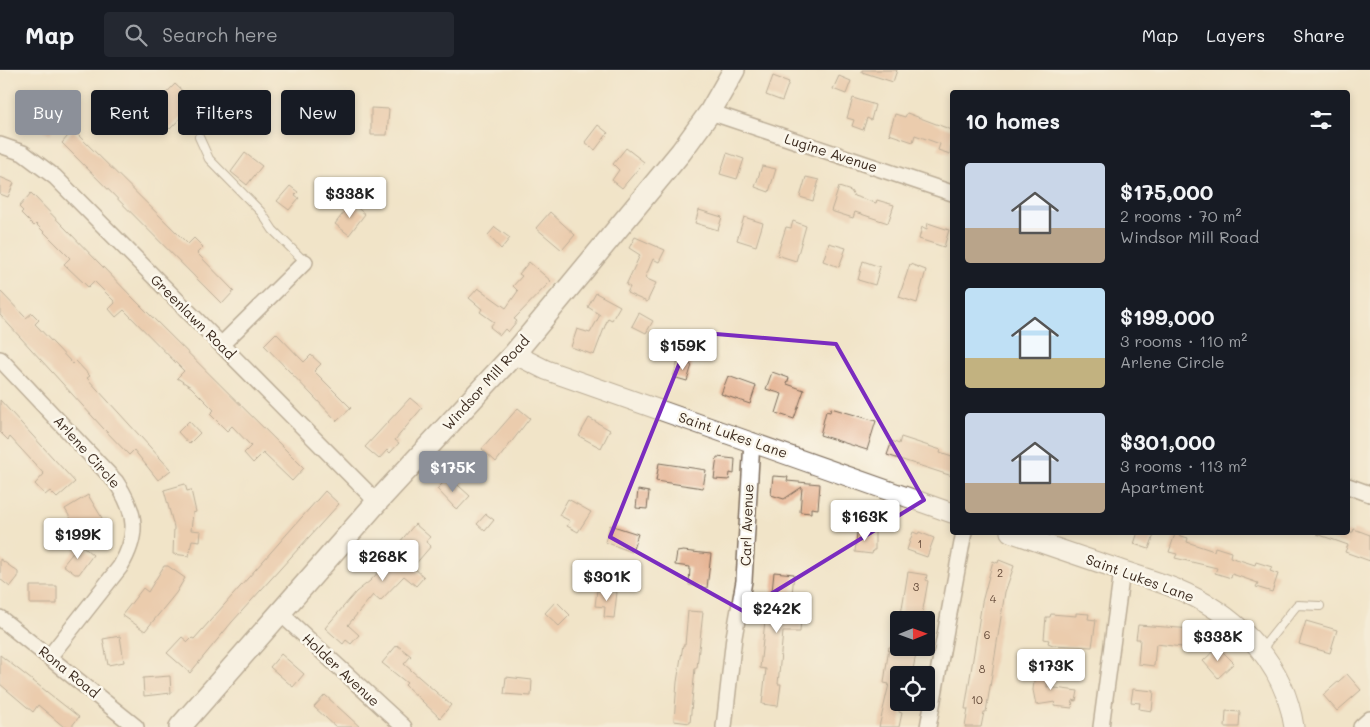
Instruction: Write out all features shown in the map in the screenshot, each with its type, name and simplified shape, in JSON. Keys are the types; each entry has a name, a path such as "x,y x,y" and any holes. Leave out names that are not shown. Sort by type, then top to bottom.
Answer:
{"main road":[{"name":"Windsor Mill Road","path":"180,727 376,502 514,354 636,209 710,112 734,70"}],"street":[{"name":"Lugine Avenue","path":"710,112 950,192"},
{"name":"Greenlawn Road","path":"0,145 23,153 55,177 376,502"},
{"path":"221,345 305,262"},
{"name":"Saint Lukes Lane","path":"514,354 546,370 950,512"},
{"name":"Arlene Circle","path":"0,359 116,482 127,498 132,514 132,539 128,553 120,567 50,656"},
{"name":"Carl Avenue","path":"724,727 734,637 744,581 752,441"},
{"path":"1350,487 1370,494"},
{"path":"928,727 963,535"},
{"name":"Saint Lukes Lane","path":"1019,535 1185,592 1213,607 1238,625 1261,650 1276,672 1287,696 1294,727"},
{"path":"1100,727 1122,571"},
{"name":"Holder Avenue","path":"279,612 404,727"},
{"name":"Rona Road","path":"0,618 50,656 136,727"},
{"path":"1361,727 1370,719"}],"lane":[{"path":"199,137 209,159 261,212 273,230 305,262"},
{"path":"1261,650 1296,605 1320,606"}],"highlighted area":[{"path":"692,332 836,344 924,500 743,611 610,537"}],"building":[{"path":"862,70 897,70 893,82 862,72"},
{"path":"773,76 789,82 782,101 766,95"},
{"path":"839,76 851,81 846,94 833,89"},
{"path":"175,84 181,90 178,90 178,121 170,129 168,127 168,91"},
{"path":"853,98 875,105 871,120 867,118 863,130 852,126 854,120 847,118"},
{"path":"371,108 389,109 387,135 371,135"},
{"path":"907,113 950,129 950,154 938,150 940,144 915,135 913,142 889,134 895,114 905,117"},
{"path":"598,125 608,133 595,150 585,142"},
{"path":"69,135 78,135 188,244 194,238 203,247 197,253 234,291 222,304 62,143"},
{"path":"626,148 644,162 622,188 612,180 619,170 613,164"},
{"path":"245,153 262,166 247,185 231,172"},
{"path":"727,153 744,159 737,179 720,174"},
{"path":"762,166 776,169 769,192 755,187"},
{"path":"0,177 14,183 8,197 0,194"},
{"path":"806,177 819,180 813,201 800,197"},
{"path":"290,186 298,192 295,195 299,198 289,210 277,201"},
{"path":"839,187 851,191 854,196 876,203 877,200 894,205 888,223 855,212 853,218 831,211"},
{"path":"31,193 134,299 304,468 292,481 263,453 253,463 244,453 251,446 232,426 227,431 210,414 214,410 191,387 177,378 184,371 124,310 116,317 109,309 115,303 114,301 94,281 88,287 64,264 70,258 36,224 34,226 21,213 23,211 19,207"},
{"path":"351,203 365,214 349,235 335,224"},
{"path":"699,210 722,217 718,230 695,223"},
{"path":"550,212 575,235 562,250 536,228"},
{"path":"744,217 763,223 756,246 737,240"},
{"path":"793,221 806,226 796,261 777,255 786,227 791,228"},
{"path":"928,223 949,230 944,247 919,239 922,227 927,229"},
{"path":"495,227 510,238 501,249 488,235"},
{"path":"635,237 665,250 659,262 653,259 645,278 656,283 647,302 627,293 630,287 626,285 640,255 629,248"},
{"path":"829,243 846,248 839,267 823,261"},
{"path":"863,261 880,267 875,285 858,280"},
{"path":"529,262 551,281 514,319 517,321 508,332 505,329 500,335 490,327 494,322 480,312 482,309 469,298 478,288 506,308 518,291 513,286 522,276 519,274"},
{"path":"910,264 926,270 917,303 899,297"},
{"path":"0,291 26,318 32,313 39,320 35,324 73,364 76,361 90,376 87,378 171,470 158,480 134,450 129,455 103,428 0,315"},
{"path":"596,293 620,306 612,320 608,318 594,355 571,347 577,329 590,333 600,315 588,307"},
{"path":"639,313 653,321 646,333 632,326"},
{"path":"276,333 304,362 311,355 321,364 314,371 351,408 337,421 264,345"},
{"path":"678,361 692,365 687,381 673,377"},
{"path":"772,372 789,378 787,384 804,390 794,419 776,413 782,394 766,389"},
{"path":"728,376 756,386 750,404 721,394"},
{"path":"410,398 422,408 395,440 399,443 390,453 387,450 379,459 365,447"},
{"path":"0,400 75,482 57,498 50,491 45,495 35,484 44,474 10,437 8,440 0,432"},
{"path":"518,408 530,418 496,462 482,449"},
{"path":"831,408 876,421 867,450 820,435 826,411 830,412"},
{"path":"589,418 610,430 601,448 579,436"},
{"path":"189,421 200,433 189,444 178,432"},
{"path":"901,437 941,450 940,453 950,456 950,475 887,455 892,441 899,444"},
{"path":"717,457 735,459 734,474 730,473 729,480 714,479"},
{"path":"659,463 706,470 703,488 656,481"},
{"path":"773,476 788,477 787,481 820,484 818,509 811,508 811,513 800,512 802,487 784,499 771,495"},
{"path":"449,477 470,496 458,509 437,489"},
{"path":"185,484 187,491 191,490 196,512 193,513 191,530 201,531 200,541 192,540 189,556 173,554 174,527 164,490"},
{"path":"638,490 649,492 647,509 636,508"},
{"path":"325,491 339,504 232,622 190,673 167,653 182,637 188,642 192,638 194,639"},
{"path":"88,495 102,518 79,532 65,509"},
{"path":"568,499 591,512 578,532 567,526 570,521 559,515"},
{"path":"486,514 494,520 485,531 477,524"},
{"path":"415,524 430,537 426,542 431,546 413,567 424,577 416,586 404,576 380,601 373,595 348,625 359,635 351,644 346,640 343,644 325,628 356,592 370,581 386,564 383,562"},
{"path":"610,525 638,534 632,552 605,542"},
{"path":"1354,529 1370,535 1370,561 1345,552 1348,545 1320,535 1350,535 1350,532 1353,532"},
{"path":"861,530 875,532 875,550 873,550 872,554 855,552 857,533"},
{"path":"913,532 918,534 919,532 934,538 927,557 907,550"},
{"path":"1137,535 1154,535 1149,549 1134,544"},
{"path":"1175,535 1178,535 1188,538 1187,542 1214,551 1215,547 1231,552 1230,557 1255,565 1256,562 1272,567 1270,571 1278,574 1272,592 1256,587 1258,583 1232,574 1231,578 1215,573 1217,568 1175,558 1177,554 1169,552"},
{"path":"80,544 93,555 79,574 75,574 63,565"},
{"path":"677,552 711,554 707,588 689,585 690,567 675,565"},
{"path":"0,559 18,572 18,577 10,587 0,579"},
{"path":"999,560 1014,566 1005,592 986,712 984,712 981,727 965,727 968,709 965,709 982,602 993,561 998,563"},
{"path":"164,566 168,566 185,578 176,593 145,631 122,615 143,588 148,592"},
{"path":"774,572 794,574 791,605 793,605 794,618 801,618 800,632 783,632 778,684 781,684 778,706 762,704 766,669 760,668 767,602 771,602"},
{"path":"908,572 927,575 926,580 928,581 923,611 902,611"},
{"path":"30,586 57,586 57,604 30,604"},
{"path":"597,590 617,592 614,618 604,617 605,607 595,606"},
{"path":"556,601 570,615 559,626 545,613"},
{"path":"688,611 703,612 690,723 674,721 677,682 683,645 685,645"},
{"path":"1076,613 1089,614 1088,619 1096,620 1092,647 1053,645 1048,643 1049,640 1044,639 1046,617 1050,617 1051,614 1076,616"},
{"path":"1306,621 1337,630 1330,653 1299,644"},
{"path":"1138,625 1193,629 1191,648 1156,644 1154,666 1138,664 1140,639 1136,639"},
{"path":"120,636 124,662 108,665 103,639"},
{"path":"397,645 411,656 404,664 451,705 440,718 405,685 407,683 382,663"},
{"path":"889,647 890,656 916,656 914,666 890,666 890,711 902,713 899,727 879,727 889,684 884,683"},
{"path":"1218,647 1234,663 1218,678 1203,661"},
{"path":"281,654 304,674 293,687 270,667"},
{"path":"0,655 79,717 71,727 64,727 38,705 33,712 0,684"},
{"path":"1036,664 1048,665 1047,687 1078,691 1076,701 1073,700 1072,708 1054,706 1055,702 1036,705 1033,690"},
{"path":"1347,674 1361,690 1337,711 1323,695"},
{"path":"170,676 171,693 144,696 143,678"},
{"path":"506,677 532,680 531,696 504,694"},
{"path":"1133,689 1154,691 1152,711 1139,709 1140,703 1131,702"},
{"path":"325,695 360,727 336,727 314,707"},
{"path":"1226,711 1240,712 1239,727 1225,727"}]}
